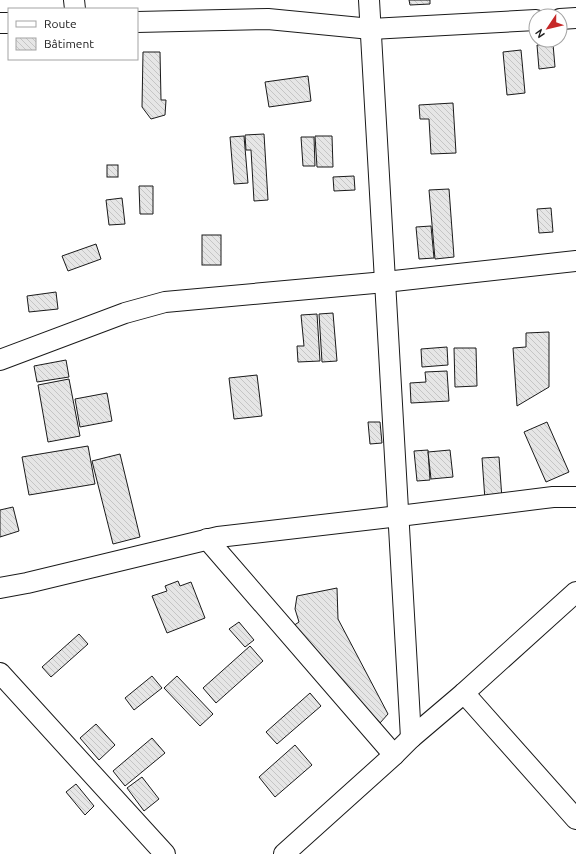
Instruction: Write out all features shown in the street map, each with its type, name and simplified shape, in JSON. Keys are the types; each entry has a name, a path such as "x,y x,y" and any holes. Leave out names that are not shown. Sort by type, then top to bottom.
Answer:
{"street":[{"path":"369,0 412,738"},
{"path":"138,22 268,19 370,29 528,20"},
{"path":"0,360 125,313 165,302 385,282 576,261"},
{"path":"0,588 27,583 218,537 553,497 576,497"},
{"path":"207,539 394,756"},
{"path":"284,854 576,592"},
{"path":"0,673 165,854"},
{"path":"464,693 576,819"}],"building":[{"path":"409,0 430,0 430,4 410,5"},
{"path":"537,48 553,48 555,67 539,69"},
{"path":"521,50 525,93 507,95 503,52"},
{"path":"143,52 160,52 161,100 166,100 165,115 151,119 142,107"},
{"path":"308,76 311,101 269,107 265,82"},
{"path":"453,103 456,153 431,154 429,119 420,119 419,105"},
{"path":"264,134 268,200 254,201 251,150 246,150 245,135"},
{"path":"244,136 248,183 234,184 230,137"},
{"path":"315,136 332,136 333,167 317,167"},
{"path":"301,137 314,137 315,166 303,166"},
{"path":"107,165 118,165 118,177 107,177"},
{"path":"354,176 355,190 334,191 333,177"},
{"path":"139,186 153,186 153,214 140,214"},
{"path":"449,189 454,257 435,259 429,190"},
{"path":"122,198 125,224 109,225 106,200"},
{"path":"551,208 553,232 539,233 537,209"},
{"path":"431,226 434,258 419,259 416,227"},
{"path":"202,235 221,235 221,265 202,265"},
{"path":"96,244 101,259 68,271 62,256"},
{"path":"56,292 58,309 29,312 27,296"},
{"path":"333,313 337,361 322,362 319,314"},
{"path":"317,314 320,361 298,362 297,346 304,346 301,315"},
{"path":"549,332 549,387 517,406 513,348 526,347 526,333"},
{"path":"447,347 448,365 422,367 421,349"},
{"path":"454,348 476,348 477,386 455,387"},
{"path":"66,360 69,377 37,382 34,366"},
{"path":"447,371 449,401 411,403 410,383 426,382 425,372"},
{"path":"257,375 262,416 234,419 229,378"},
{"path":"69,379 80,436 48,442 38,385"},
{"path":"107,393 112,421 80,427 75,399"},
{"path":"368,422 380,422 382,443 370,444"},
{"path":"547,422 569,472 546,482 524,432"},
{"path":"88,446 95,484 29,495 22,457"},
{"path":"428,450 430,480 417,481 414,451"},
{"path":"450,450 453,477 431,479 428,452"},
{"path":"120,454 140,537 113,544 92,461"},
{"path":"499,457 502,499 485,500 482,458"},
{"path":"13,507 19,531 0,537 0,510"},
{"path":"178,581 180,586 191,582 205,618 167,633 152,596 167,591 165,586"},
{"path":"337,588 338,619 388,714 380,723 293,626 299,622 295,609 297,596"},
{"path":"239,622 254,640 245,647 229,629"},
{"path":"79,634 88,644 51,677 42,667"},
{"path":"250,646 263,661 216,703 203,688"},
{"path":"152,676 162,688 134,710 125,698"},
{"path":"177,676 213,714 200,726 164,688"},
{"path":"310,693 321,706 277,744 266,732"},
{"path":"96,724 115,745 99,760 80,738"},
{"path":"152,738 165,753 125,786 113,771"},
{"path":"295,745 312,765 275,797 259,777"},
{"path":"142,777 159,799 144,811 127,788"},
{"path":"76,784 94,806 85,815 66,792"}]}
